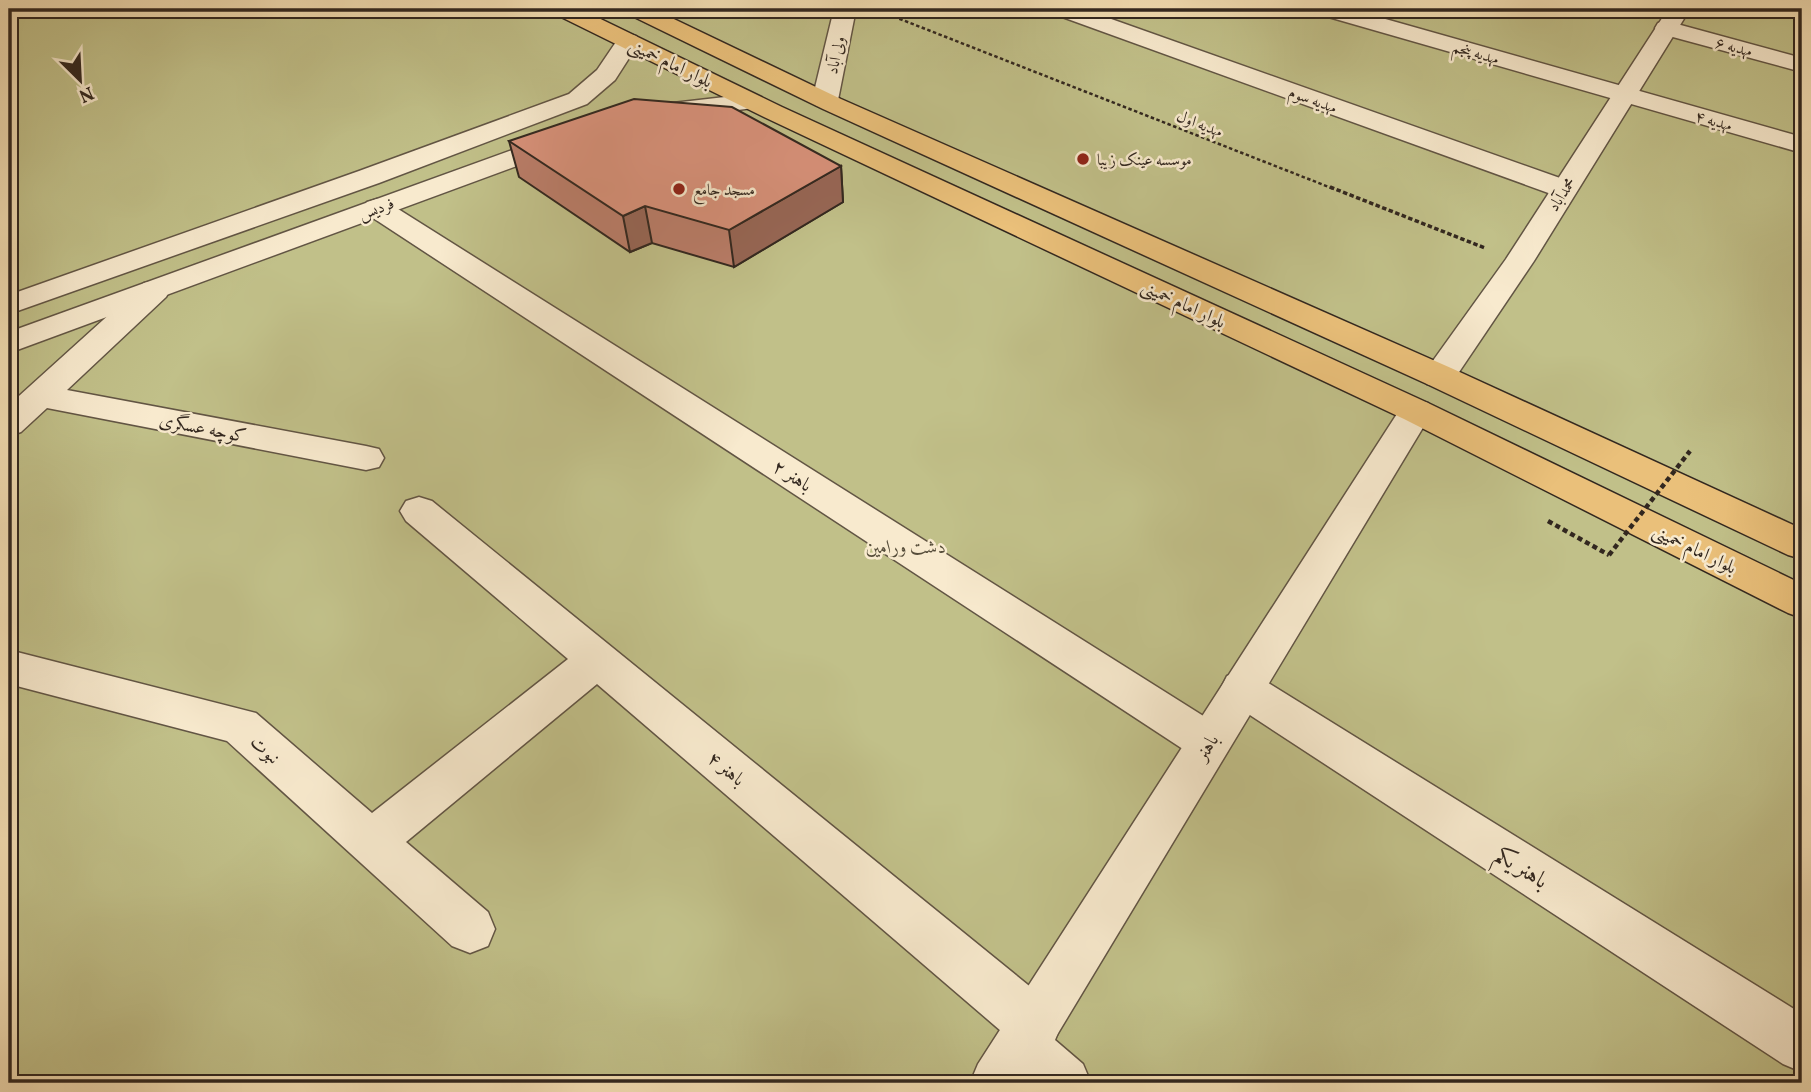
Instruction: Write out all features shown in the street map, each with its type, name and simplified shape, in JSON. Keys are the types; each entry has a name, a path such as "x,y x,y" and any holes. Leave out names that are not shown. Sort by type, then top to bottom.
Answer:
{"main road":[{"name":"بلوار امام خمینی","path":"563,9 751,102 1428,394 1802,545"},
{"name":"بلوار امام خمینی","path":"636,9 1428,394 1802,601"}],"street":[{"name":"ولی آباد","path":"825,100 845,9"},
{"name":"مهدیه سوم","path":"1062,9 1564,189"},
{"name":"مهدیه پنجم","path":"1326,9 1626,95"},
{"name":"محمدآباد","path":"1428,394 1519,261 1673,18"},
{"name":"مهدیه ۶","path":"1673,18 1802,65"},
{"name":"فردیس","path":"9,305 369,177 578,99 606,75 628,41"},
{"path":"578,99 611,95 629,107 751,102"},
{"name":"مهدیه ۴","path":"1626,95 1802,145"},
{"name":"فردیس","path":"9,343 587,131"},
{"name":"باهنر ۲","path":"377,208 1208,742"},
{"path":"19,410 155,290 134,260"},
{"name":"باهنر","path":"1018,1051 1208,742 1428,394"},
{"name":"کوچه عسگری","path":"19,410 366,458"},
{"name":"باهنر ۴","path":"419,511 597,660 1018,1051 1063,1083"},
{"path":"372,842 597,660"},
{"name":"نبوت","path":"9,667 240,726 470,929"},
{"name":"باهنر یکم","path":"1242,688 1802,1045"}],"path":[{"name":"مهدیه اول","path":"873,9 1519,261"},
{"path":"1546,520 1609,555 1690,451"}],"green space":[{"name":"دشت ورامین","path":"9,9 1802,9 1802,1083 9,1083"}],"building":[{"path":"634,99 732,107 841,166 729,230 645,206 623,216 509,141"}],"place":[{"name":"موسسه عینک زیبا","path":"1083,159"},
{"name":"مسجد جامع","path":"679,189"}]}
